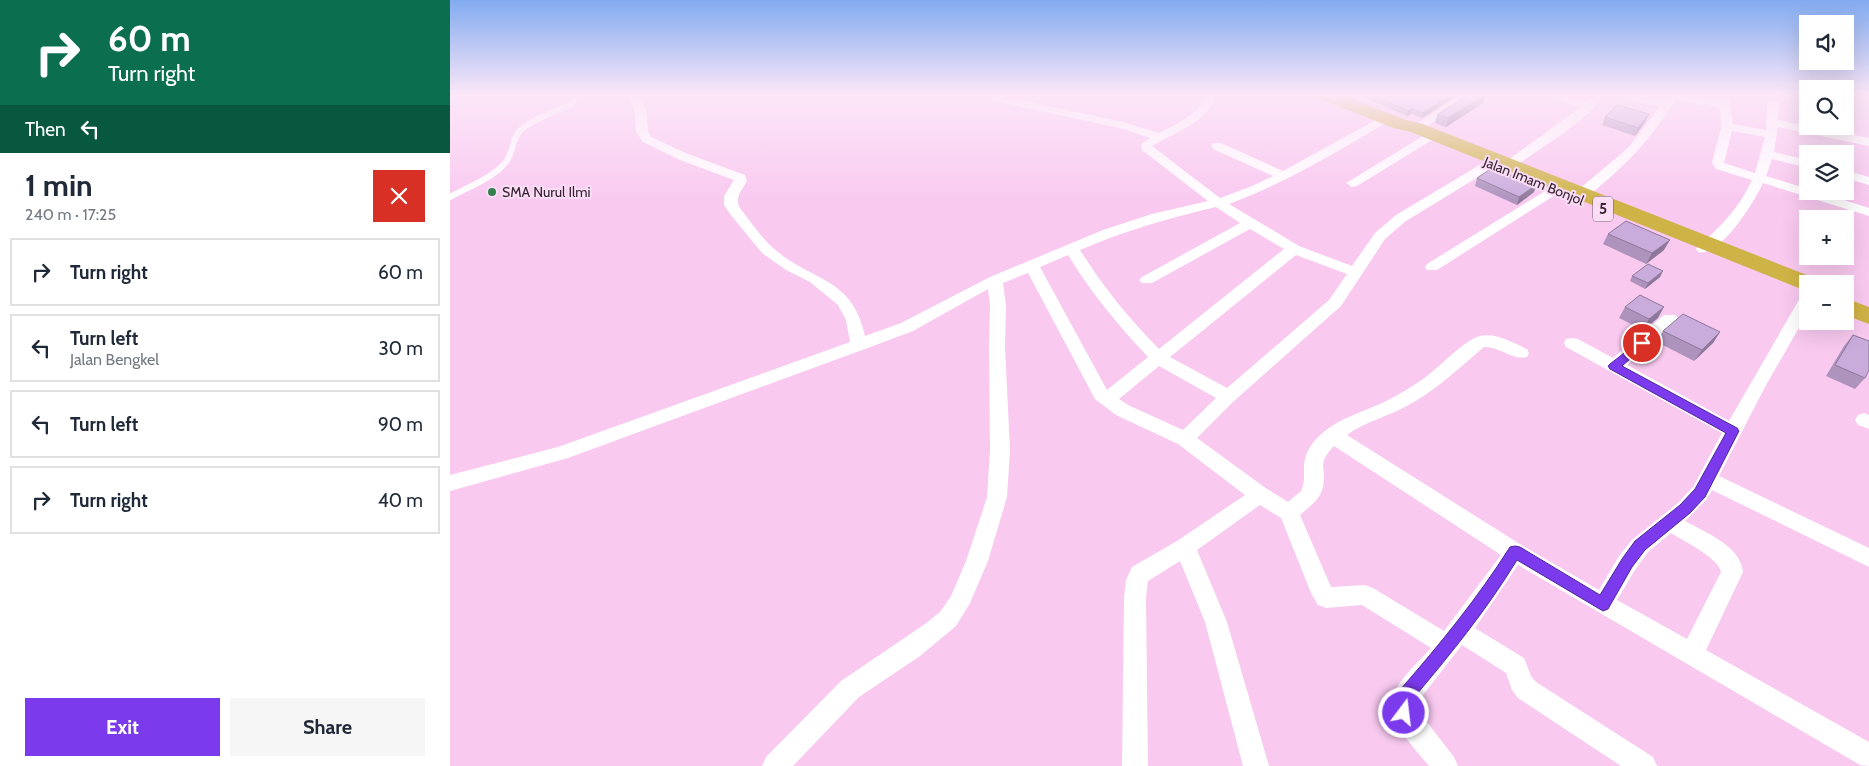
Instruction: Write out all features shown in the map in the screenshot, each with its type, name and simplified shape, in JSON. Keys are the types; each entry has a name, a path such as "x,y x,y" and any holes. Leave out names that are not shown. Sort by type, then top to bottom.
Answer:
{"highway":[{"name":"Jalan Imam Bonjol","path":"1417,131 1706,247 1799,280"},
{"name":"Jalan Imam Bonjol","path":"1558,187 1583,193 1799,287"},
{"path":"1854,301 1869,307"},
{"path":"1854,310 1869,316"}],"street":[{"path":"642,131 647,139 684,157 740,178 741,181 734,189 730,200 735,211 767,250 791,267 815,279 845,302 854,320 859,344"},
{"path":"1143,131 1160,136"},
{"path":"1169,131 1147,144 1147,148 1218,203 1294,249 1356,272"},
{"path":"450,483 561,453 907,327 995,280 1071,248 1131,225 1218,203 1257,189 1283,176 1408,131"},
{"path":"1352,184 1411,131"},
{"path":"1185,439 1228,397 1336,303 1365,256 1380,236 1395,222 1499,163 1550,131"},
{"path":"1583,193 1622,162 1649,131"},
{"path":"1726,131 1719,165 1869,212"},
{"path":"1706,247 1733,222 1760,179 1773,131"},
{"path":"1786,131 1869,142"},
{"path":"1216,146 1283,176"},
{"path":"1768,154 1799,162"},
{"path":"1854,177 1869,181"},
{"path":"1432,267 1558,187"},
{"path":"1148,280 1250,223"},
{"path":"1071,248 1095,286 1115,312 1158,358 1228,397"},
{"path":"1106,400 1294,249"},
{"path":"1031,265 1097,389 1106,400 1185,439 1260,495 1289,513 1324,596 1329,598 1365,595 1454,639 1516,666 1521,682 1527,690 1644,766"},
{"path":"774,766 850,688 912,648 933,632 948,619 959,603 977,561 997,496 1000,450 997,347 998,306 995,280"},
{"path":"1603,604 1627,563 1640,546 1670,522 1700,493 1756,387 1799,313"},
{"path":"1614,366 1670,319"},
{"path":"1289,513 1309,496 1312,487 1313,462 1318,451 1351,422 1396,404 1421,389 1480,342 1494,341 1521,353"},
{"path":"1572,343 1733,431"},
{"path":"1333,436 1515,552 1869,756"},
{"path":"1708,479 1869,558"},
{"path":"1135,766 1135,597 1137,580 1145,570 1185,547 1260,495"},
{"path":"1670,522 1722,554 1732,567 1732,572 1691,655"},
{"path":"1185,547 1216,622 1256,766"},
{"path":"1445,766 1404,713 1403,702 1490,591 1515,552"}],"lane":[{"path":"450,196 499,169 507,160 515,137 520,131"}],"building":[{"path":"1492,168 1536,185 1519,197 1477,178"},
{"path":"1626,221 1670,240 1652,253 1608,234"},
{"path":"1648,264 1663,271 1648,283 1632,276"},
{"path":"1640,295 1664,307 1649,319 1625,307"},
{"path":"1683,314 1720,332 1702,350 1663,331"},
{"path":"1853,335 1869,341 1869,370 1865,378 1835,365"}],"place":[{"name":"SMA Nurul Ilmi","path":"492,192"}],"route":[{"path":"1404,713 1403,702 1406,696 1460,631 1490,591 1515,552 1603,604 1627,563 1640,546 1654,532 1670,522 1685,509 1700,493 1733,431 1614,366 1642,343"}]}
